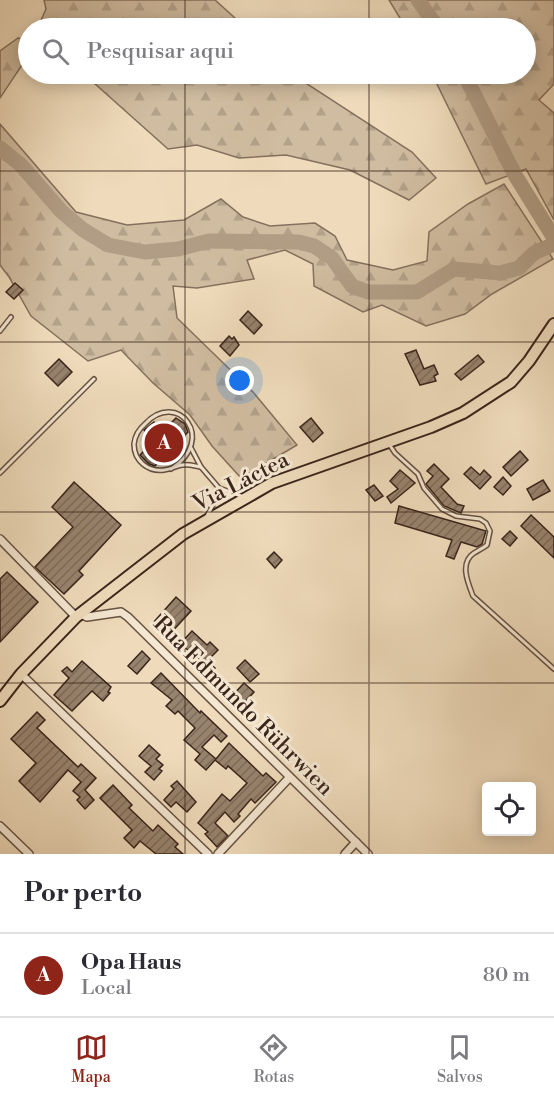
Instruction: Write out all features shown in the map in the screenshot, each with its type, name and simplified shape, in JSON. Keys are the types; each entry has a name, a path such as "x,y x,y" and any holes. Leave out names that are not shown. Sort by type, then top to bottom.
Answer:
{"main road":[{"name":"Via Láctea","path":"0,701 21,674 79,616 183,534 272,483 431,427 463,412 511,382 529,361 554,324"}],"street":[{"path":"0,539 79,616"},
{"name":"Rua Edmundo Rührwien","path":"79,616 120,612 128,617 368,854"},
{"path":"21,674 208,854"},
{"path":"218,854 289,778"},
{"path":"0,826 29,854"},
{"path":"345,854 356,842"}],"lane":[{"path":"0,331 11,317"},
{"path":"0,473 94,379"},
{"path":"171,469 186,457 191,448 192,430 182,416 165,412 156,414 148,420 136,434 135,453 145,466 153,470 171,469 183,465 201,467"},
{"path":"389,442 395,453 418,474 424,488 442,509 456,516 480,519 486,523 490,531 487,545 474,553 466,566 466,575 473,596 554,669"},
{"path":"191,448 201,467 219,488 247,497"},
{"path":"206,521 219,488"}],"green space":[{"path":"44,0 215,0 235,18 42,18 46,9"},
{"path":"389,0 554,0 554,84 539,100 554,113 554,220 526,169 486,184 437,84 536,84 536,18 400,18"},
{"path":"18,38 18,71 0,98 0,51"},
{"path":"95,84 307,84 412,152 436,178 409,200 350,170 286,155 239,158 197,145 168,149"},
{"path":"0,124 76,212 127,225 184,220 221,199 243,217 270,226 315,223 335,236 347,260 393,270 427,261 429,232 468,204 504,184 553,259 492,294 465,314 426,326 382,305 363,312 314,286 313,264 285,250 247,260 254,279 197,288 173,286 177,318 253,392 297,445 241,478 212,446 190,415 153,383 121,350 88,361 31,316 0,265"}],"building":[{"path":"15,283 23,290 14,299 6,292"},
{"path":"248,311 262,325 254,334 240,320"},
{"path":"229,336 232,339 234,337 239,345 230,356 220,346"},
{"path":"416,350 424,369 434,365 438,374 434,376 436,381 420,385 405,354"},
{"path":"478,355 484,362 461,380 455,374"},
{"path":"59,359 72,372 58,386 45,373"},
{"path":"176,418 185,424 188,432 176,444 180,447 170,458 166,454 155,466 149,464 140,455 153,442 145,435 147,433 144,430 154,422 163,431"},
{"path":"311,418 323,433 313,442 300,427"},
{"path":"520,451 528,460 511,476 503,467"},
{"path":"434,464 449,479 441,487 457,504 464,506 461,513 444,506 426,484 433,476 427,471"},
{"path":"471,467 480,475 484,470 491,477 480,489 464,474"},
{"path":"400,470 415,483 391,503 387,497 398,489 390,481"},
{"path":"503,477 511,486 503,495 494,487"},
{"path":"543,480 550,491 533,500 527,489"},
{"path":"74,482 121,525 79,571 83,575 64,594 35,567 73,527 52,507"},
{"path":"374,485 383,496 375,501 366,490"},
{"path":"399,506 486,531 482,544 477,547 461,542 454,559 446,556 452,540 395,523"},
{"path":"531,515 554,537 554,558 521,526"},
{"path":"510,531 517,538 510,546 502,539"},
{"path":"274,552 282,560 275,568 267,559"},
{"path":"7,572 38,602 0,642 0,579"},
{"path":"176,597 191,611 168,636 153,623"},
{"path":"192,631 207,645 210,642 218,650 207,661 215,668 210,674 202,666 205,663 180,644"},
{"path":"142,651 150,659 137,674 128,666"},
{"path":"245,660 259,674 250,682 237,668"},
{"path":"82,661 111,687 108,692 110,693 103,701 92,691 72,711 54,695 69,678 62,671 67,667 72,672"},
{"path":"161,673 200,713 201,711 227,736 221,742 214,735 202,747 216,759 229,743 263,776 266,773 276,782 255,803 251,799 234,822 225,812 215,823 228,836 217,847 205,834 208,832 198,823 222,794 230,801 247,783 228,766 226,769 215,760 206,770 195,760 200,754 184,740 195,728 178,711 175,714 166,706 172,700 151,683"},
{"path":"244,683 254,692 243,704 231,697"},
{"path":"37,712 45,720 37,728 78,767 81,764 96,778 85,790 94,800 85,809 77,800 80,797 73,791 81,782 68,770 40,802 19,781 36,763 11,739"},
{"path":"149,745 160,755 156,759 163,765 159,769 162,771 154,780 145,772 151,766 139,756"},
{"path":"177,781 196,802 187,812 176,802 171,807 164,800 174,789 171,786"},
{"path":"113,785 132,805 129,808 153,831 158,825 178,844 175,847 183,854 156,854 140,841 134,848 124,838 132,830 100,798"}],"waterway":[{"path":"418,0 431,18"},
{"path":"469,84 515,175 554,238"},
{"path":"0,148 21,165 61,211 82,229 108,245 145,252 178,249 209,241 299,242 314,246 332,258 352,286 368,292 417,292 454,269 500,273 519,268 534,253 554,244"}],"place":[{"name":"Opa Haus","path":"164,443"}]}
